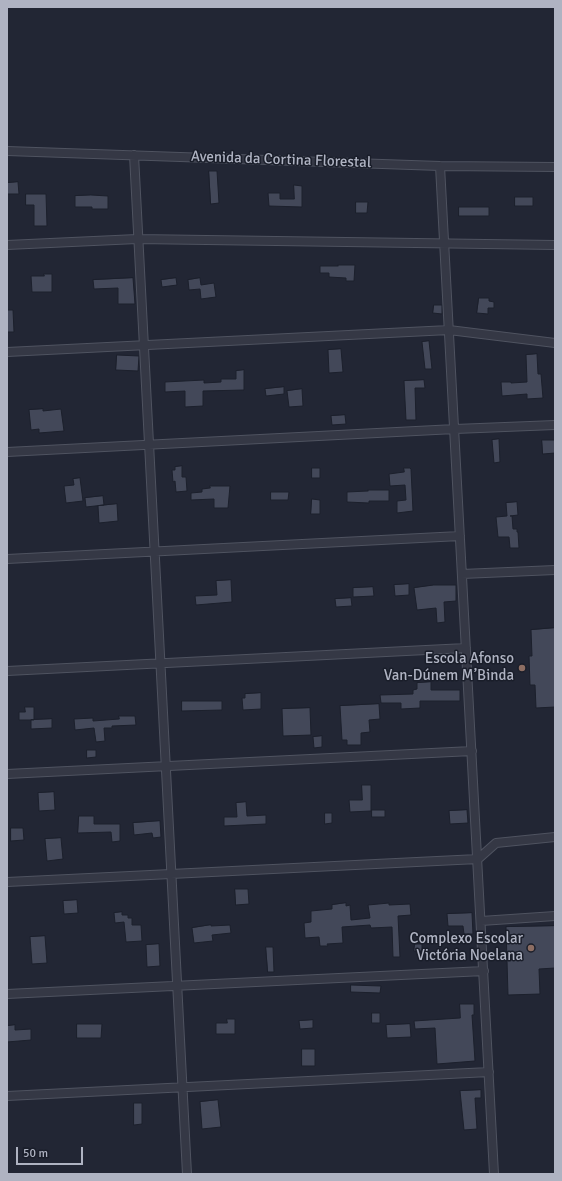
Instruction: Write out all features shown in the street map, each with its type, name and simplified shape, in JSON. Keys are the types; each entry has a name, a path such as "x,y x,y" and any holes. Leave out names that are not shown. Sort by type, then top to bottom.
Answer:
{"street":[{"name":"Avenida da Cortina Florestal","path":"7,151 440,166 555,167"},
{"path":"134,155 137,239 144,346 187,1174"},
{"path":"440,166 494,1174"},
{"path":"7,246 137,239 555,246"},
{"path":"7,352 449,330 555,343"},
{"path":"7,452 454,429 555,426"},
{"path":"7,559 460,536"},
{"path":"462,574 555,570"},
{"path":"7,670 466,648"},
{"path":"7,774 472,751"},
{"path":"7,882 478,859 496,843 555,837"},
{"path":"481,921 555,916"},
{"path":"7,994 484,971"},
{"path":"7,1096 489,1072"}],"building":[{"path":"209,171 217,171 219,203 211,204"},
{"path":"18,182 19,194 7,194 7,183"},
{"path":"294,185 302,186 302,207 269,206 268,193 280,193 280,199 294,199"},
{"path":"26,194 46,194 47,226 34,226 34,205 26,205"},
{"path":"75,196 108,196 108,209 75,207"},
{"path":"515,197 533,197 533,206 515,206"},
{"path":"356,202 368,202 367,213 356,213"},
{"path":"459,207 489,207 489,216 459,216"},
{"path":"355,265 354,281 346,281 346,278 329,277 329,273 320,273 320,266"},
{"path":"44,274 52,274 52,292 32,292 31,276 44,276"},
{"path":"133,278 135,304 118,304 118,288 94,289 93,280"},
{"path":"176,278 177,285 162,287 161,280"},
{"path":"200,278 201,285 214,283 216,297 201,299 200,289 189,290 188,280"},
{"path":"479,298 489,298 489,301 494,302 494,308 488,308 488,314 477,313"},
{"path":"434,305 442,305 442,314 433,313"},
{"path":"7,310 13,310 14,332 7,332"},
{"path":"429,341 432,369 425,369 422,342"},
{"path":"341,349 343,372 329,373 328,350"},
{"path":"537,354 538,374 541,374 543,398 527,399 527,394 502,396 501,382 527,382 526,355"},
{"path":"117,355 139,356 138,371 116,370"},
{"path":"244,370 244,390 203,391 203,406 185,407 185,391 165,392 165,382 204,380 204,383 221,382 221,379 236,379 236,371"},
{"path":"424,380 425,388 415,388 416,420 406,420 404,381"},
{"path":"284,387 284,394 266,396 265,389"},
{"path":"302,389 303,406 289,407 287,391"},
{"path":"43,409 43,411 61,409 64,431 39,433 39,429 31,430 29,410"},
{"path":"345,415 346,424 332,425 331,416"},
{"path":"499,439 500,462 494,463 492,440"},
{"path":"542,440 555,440 555,453 543,454"},
{"path":"182,466 182,477 186,477 187,491 176,492 172,470 175,470 175,467"},
{"path":"312,468 320,468 320,478 312,478"},
{"path":"404,468 411,469 413,511 397,513 397,501 406,500 405,485 390,486 389,474 404,472"},
{"path":"80,478 83,501 66,503 64,486 74,485 73,479"},
{"path":"210,486 230,486 228,508 214,508 214,499 191,500 191,493 202,492 202,489 210,488"},
{"path":"389,490 389,501 369,501 369,503 347,502 347,492"},
{"path":"271,492 289,492 288,500 271,500"},
{"path":"103,496 104,505 86,507 85,498"},
{"path":"312,499 320,500 320,514 311,514"},
{"path":"517,502 518,515 510,516 512,516 513,529 517,529 518,532 519,548 510,548 509,537 498,537 496,517 507,516 506,503"},
{"path":"117,504 118,521 99,523 98,506"},
{"path":"231,580 232,602 196,605 195,596 217,595 216,581"},
{"path":"409,584 409,595 395,596 394,585"},
{"path":"434,585 456,585 456,601 444,602 445,622 437,623 436,608 417,610 414,588"},
{"path":"373,587 374,596 353,597 353,588"},
{"path":"351,598 352,606 336,607 335,599"},
{"path":"555,628 555,707 536,708 535,685 530,685 529,656 532,656 531,630"},
{"path":"431,682 431,690 460,690 460,701 420,701 420,708 401,709 401,703 381,703 380,695 413,694 413,690 417,689 417,683"},
{"path":"261,693 261,709 243,710 242,698 245,698 245,694"},
{"path":"182,701 222,701 222,710 182,711"},
{"path":"379,704 380,719 369,720 370,732 361,733 361,745 347,745 347,740 342,740 340,706"},
{"path":"25,707 34,707 34,720 19,720 19,712 25,712"},
{"path":"310,708 311,735 283,736 282,709"},
{"path":"119,716 135,716 136,725 112,726 112,728 104,728 105,741 96,742 94,728 75,730 74,719 93,718 93,721 119,719"},
{"path":"52,719 52,728 31,729 31,720"},
{"path":"322,736 322,747 314,748 313,737"},
{"path":"87,750 96,750 96,757 87,758"},
{"path":"362,785 371,785 371,811 350,812 349,800 362,800"},
{"path":"54,792 55,810 39,811 38,793"},
{"path":"246,802 247,816 266,815 266,824 224,826 224,817 237,817 236,803"},
{"path":"372,810 385,810 385,817 372,817"},
{"path":"467,810 468,823 450,824 449,811"},
{"path":"325,813 332,813 332,823 325,824"},
{"path":"79,816 94,816 94,824 120,824 120,841 112,842 111,832 78,833"},
{"path":"160,821 161,837 153,838 152,833 134,835 133,823"},
{"path":"11,828 23,828 24,840 11,841"},
{"path":"61,838 63,859 47,861 45,839"},
{"path":"235,889 248,889 249,904 236,905"},
{"path":"77,900 78,913 64,914 63,901"},
{"path":"346,903 346,906 350,905 351,920 370,918 368,905 389,903 389,905 410,904 411,915 398,916 400,957 393,957 392,927 371,928 370,925 342,927 343,943 327,944 328,946 320,946 319,937 305,938 304,923 311,922 311,911 332,909 332,905"},
{"path":"122,912 122,915 128,915 128,918 132,918 132,925 141,925 142,941 126,942 124,922 115,923 114,913"},
{"path":"472,913 473,934 464,934 463,926 448,926 447,914"},
{"path":"211,925 230,925 231,933 212,935 213,941 194,943 192,928"},
{"name":"Complexo Escolar Victória Noelana","path":"555,926 555,968 539,969 540,994 508,995 506,927"},
{"path":"45,936 47,963 32,964 30,937"},
{"path":"159,944 160,966 147,967 146,945"},
{"path":"415,944 422,944 422,951 414,951"},
{"path":"266,947 273,947 274,972 268,972"},
{"path":"351,985 381,986 380,993 351,992"},
{"path":"460,1004 474,1004 474,1015 472,1015 475,1061 437,1064 435,1028 415,1029 414,1021 460,1018"},
{"path":"372,1013 380,1013 380,1023 372,1023"},
{"path":"227,1019 235,1019 235,1034 216,1034 216,1023 227,1023"},
{"path":"313,1020 313,1028 300,1029 299,1021"},
{"path":"77,1024 102,1024 101,1038 77,1038"},
{"path":"410,1024 411,1037 387,1038 386,1025"},
{"path":"15,1025 15,1030 31,1029 31,1040 7,1042 7,1026"},
{"path":"302,1049 315,1049 315,1066 302,1066"},
{"path":"481,1090 481,1098 475,1098 477,1129 464,1130 460,1091"},
{"path":"218,1100 221,1127 202,1129 200,1102"},
{"path":"134,1103 142,1103 142,1124 134,1125"}],"place":[{"name":"Escola Afonso Van-Dúnem M’Binda","path":"522,668"},
{"name":"Complexo Escolar Victória Noelana","path":"531,948"}]}
